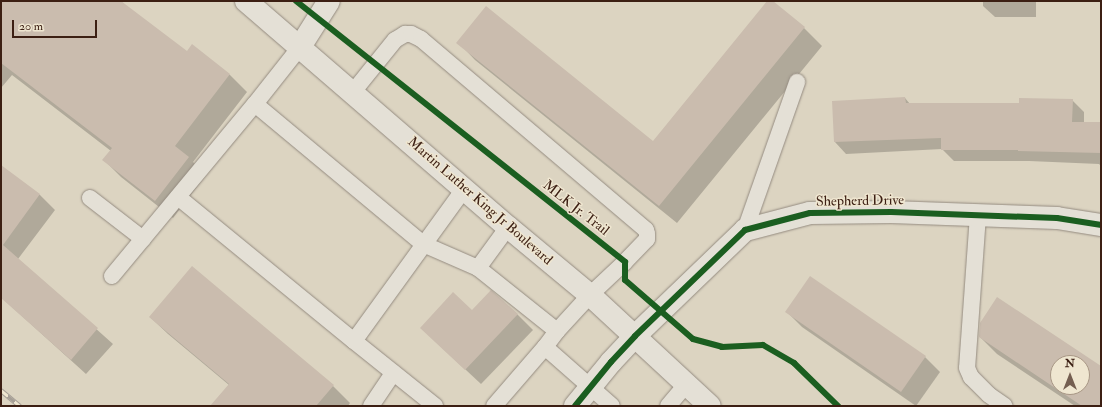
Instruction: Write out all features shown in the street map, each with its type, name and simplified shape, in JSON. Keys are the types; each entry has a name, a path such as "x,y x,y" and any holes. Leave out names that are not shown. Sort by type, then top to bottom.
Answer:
{"street":[{"name":"Martin Luther King Jr Boulevard","path":"246,1 508,227 590,295 687,383 710,406"},
{"path":"300,47 328,1"},
{"name":"Shepherd Drive","path":"575,406 592,388 611,362 634,336 745,230 810,213 890,212 1057,218 1101,225"}],"lane":[{"path":"353,92 395,40 405,34 411,34 421,39 646,230 646,238 625,262 590,295 557,331 494,406"},
{"path":"112,276 255,104 300,47"},
{"path":"745,230 797,82"},
{"path":"255,104 423,244 478,268 557,331"},
{"path":"354,341 464,189"},
{"path":"178,197 429,404"},
{"path":"90,198 142,240"},
{"path":"978,215 967,368 971,377 989,395 1005,406"},
{"path":"478,268 508,227"},
{"path":"545,347 612,406"},
{"path":"371,406 393,373"},
{"path":"668,406 687,383"}],"building":[{"path":"1,1 121,1 187,51 192,44 230,74 175,146 189,157 155,201 102,160 112,148 1,63"},
{"path":"767,1 773,1 805,27 659,206 456,43 486,6 653,141"},
{"path":"905,97 906,103 1019,103 1019,98 1073,99 1072,122 1101,122 1101,153 1018,150 941,150 941,138 834,142 832,101"},
{"path":"1,165 40,194 3,245 98,328 71,360 1,298"},
{"path":"192,266 334,385 316,406 210,406 229,384 149,317"},
{"path":"810,276 926,356 901,392 785,312"},
{"path":"491,290 518,314 465,370 420,328 453,292 472,310"},
{"path":"997,297 1084,355 1050,355 1050,385 979,337 980,323"},
{"path":"1090,359 1101,366 1101,406 1082,406 1066,395 1090,395"}],"railway":[{"path":"1,390 20,406"}],"cycle path":[{"name":"MLK Jr. Trail","path":"296,1 625,262 625,280 693,339 722,347 763,345 794,363 838,406"},
{"path":"575,406 611,362 635,336 745,230 810,213 891,212 1057,218 1101,225"}]}
